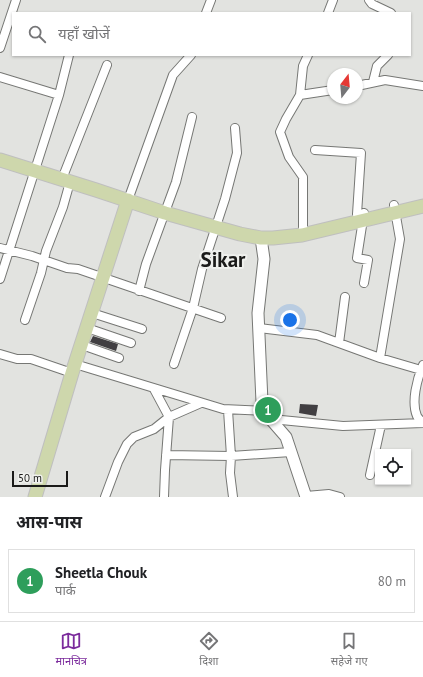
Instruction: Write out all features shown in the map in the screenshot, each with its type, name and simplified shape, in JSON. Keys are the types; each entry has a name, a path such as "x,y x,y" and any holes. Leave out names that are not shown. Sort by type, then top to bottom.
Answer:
{"main road":[{"path":"0,160 165,213 240,234 261,238 302,235 361,216"},
{"path":"283,237 303,229 395,208 423,198"},
{"path":"35,497 128,200"},
{"path":"395,208 423,206"}],"street":[{"path":"0,48 16,0"},
{"path":"206,12 211,0"},
{"path":"328,12 333,0"},
{"path":"369,0 372,4 389,12"},
{"path":"0,279 59,95 69,56"},
{"path":"128,200 173,75 190,56"},
{"path":"303,229 302,177 289,157 280,132 300,95 303,66 308,56"},
{"path":"373,82 376,66 387,56"},
{"path":"25,320 46,251 63,207 66,180 107,65"},
{"path":"0,77 59,95"},
{"path":"363,84 385,80 423,86"},
{"path":"300,95 327,91"},
{"path":"139,291 146,264 182,161 192,117"},
{"path":"174,364 192,308 202,268 225,199 237,153 235,128"},
{"path":"315,150 361,153 361,216 357,258 368,260 364,282"},
{"path":"380,358 400,239 395,208"},
{"path":"261,238 264,259 258,313 258,328 262,402 268,415 286,437 306,497 329,494 340,497"},
{"path":"0,248 67,268 78,269 221,318"},
{"path":"339,343 346,297"},
{"path":"92,313 142,329"},
{"path":"87,328 131,343"},
{"path":"258,328 317,335 380,358 422,367 416,385 415,400 417,415 423,423"},
{"path":"82,345 119,358"},
{"path":"0,354 17,359 31,359 154,388 228,410 268,415 330,426 423,423"},
{"path":"154,388 169,417 164,497"},
{"path":"105,497 118,462 127,444 134,437 154,429 169,417 201,403"},
{"path":"228,410 231,456 230,473 233,497"},
{"path":"370,475 381,425"},
{"path":"166,455 231,456 291,452"}],"building":[{"path":"93,336 118,344 116,351 90,342"},
{"path":"300,404 318,405 316,416 299,413"}],"place":[{"name":"Sheetla Chouk","path":"268,410"}],"district":[{"name":"Sikar","path":"223,259"}]}
